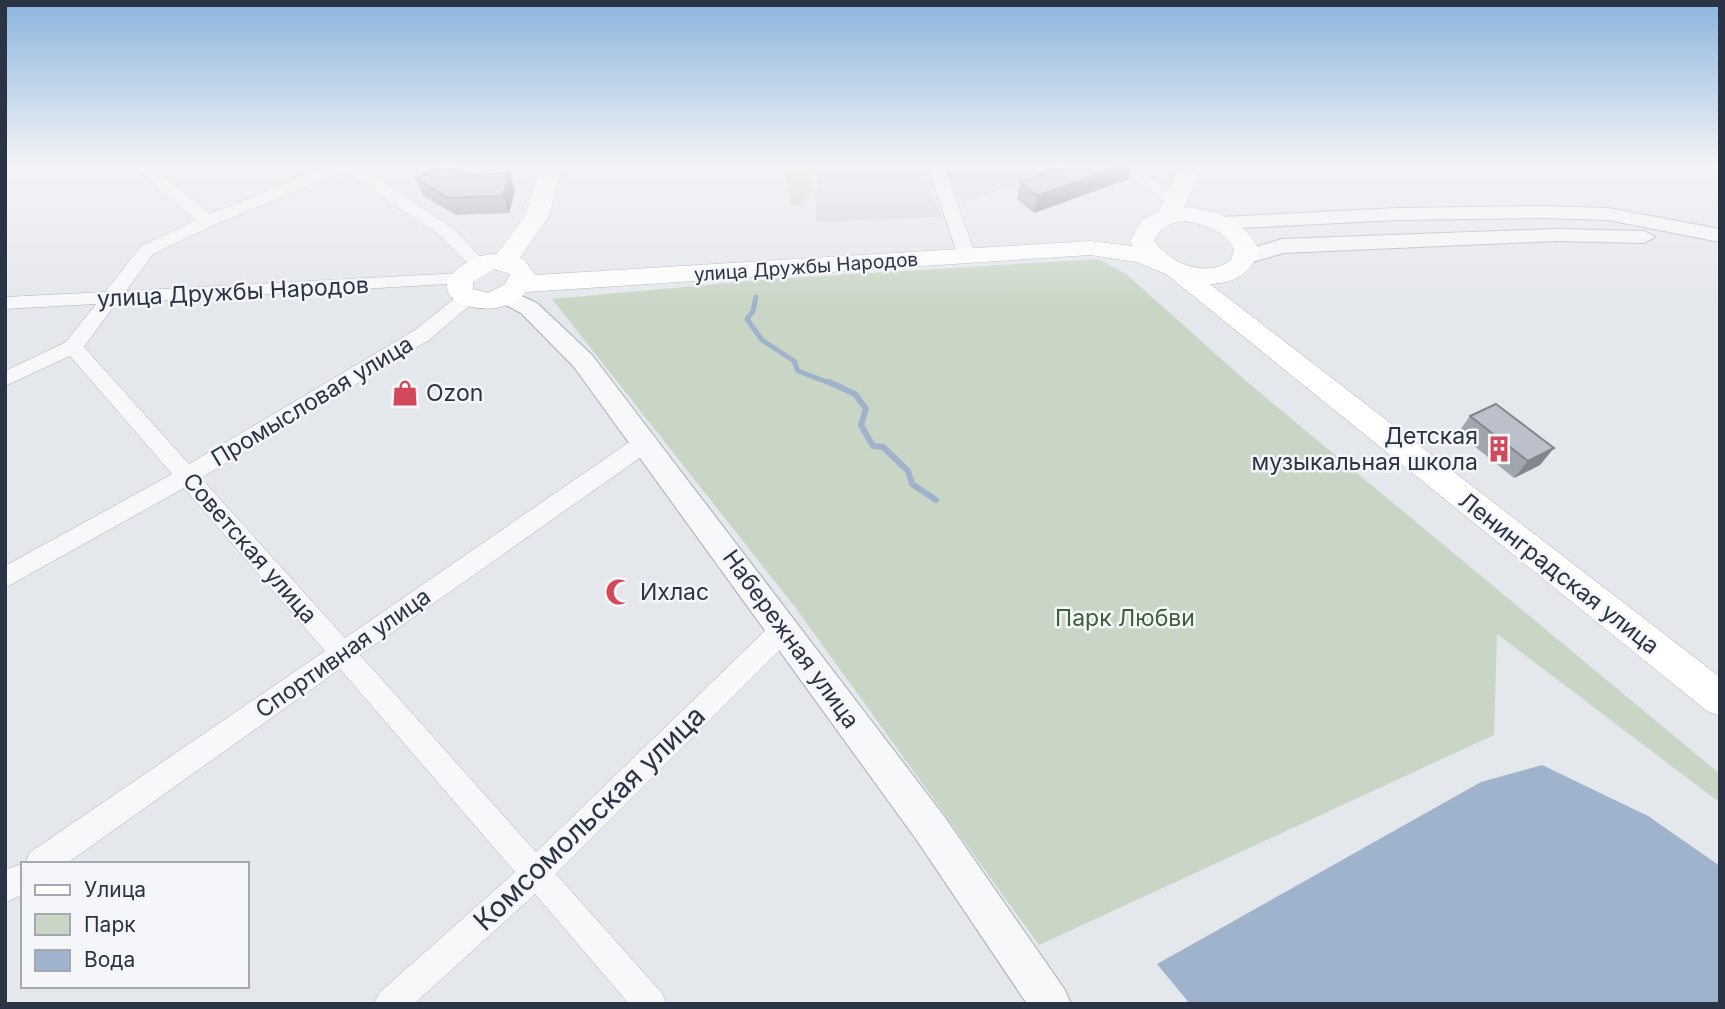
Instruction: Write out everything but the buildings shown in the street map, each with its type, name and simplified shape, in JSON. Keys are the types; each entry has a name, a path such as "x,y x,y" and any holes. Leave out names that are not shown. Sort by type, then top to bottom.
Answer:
{"main road":[{"path":"469,280 505,261 538,211"},
{"path":"1090,248 1145,230 1168,211"},
{"path":"1182,211 1212,220 1237,233 1246,246 1243,261 1231,282 1233,318"},
{"path":"1205,211 1212,220"},
{"path":"1145,230 1142,240 1166,265"},
{"path":"1090,248 1120,251 1215,276 1243,261"},
{"name":"улица Дружбы Народов","path":"469,280 484,301 514,290 1090,248"},
{"path":"505,261 516,265 523,273 514,290"},
{"name":"Ленинградская улица","path":"1166,265 1720,699"}],"street":[{"path":"196,211 208,221"},
{"path":"5,379 73,347 147,250 232,211"},
{"path":"415,211 448,233 469,280"},
{"path":"951,211 967,256"},
{"path":"1212,220 1542,212 1608,215 1720,236"},
{"path":"1243,261 1282,246 1556,234 1625,234 1720,251"},
{"name":"улица Дружбы Народов","path":"5,303 469,280"},
{"name":"Промысловая улица","path":"5,578 187,476 422,335 469,280"},
{"name":"Набережная улица","path":"514,290 583,361 646,442 932,829 1040,998"},
{"name":"Советская улица","path":"73,347 651,1004"},
{"name":"Спортивная улица","path":"43,862 646,442"},
{"name":"Комсомольская улица","path":"390,1004 536,873 784,629"},
{"path":"5,888 21,877"}],"shaded area":[{"path":"816,211 939,211 942,217 816,222"}],"green space":[{"name":"Парк Любви","path":"1099,259 1126,274 1246,381 1720,774 1720,800 1715,799 1497,634 1494,735 1039,945 795,607 552,299 773,279"}],"water":[{"path":"1542,765 1648,816 1720,866 1720,1004 1190,1004 1157,964 1481,782"}],"waterway":[{"path":"756,297 753,311 747,319 762,340 794,361 798,371 832,384"},
{"path":"829,382 855,394 866,409 861,425 873,446 883,447 908,471 912,484 936,500"}],"place":[{"name":"Ozon","path":"405,393"},
{"name":"Детская музыкальная школа","path":"1499,449"},
{"name":"Ихлас","path":"619,592"}]}
